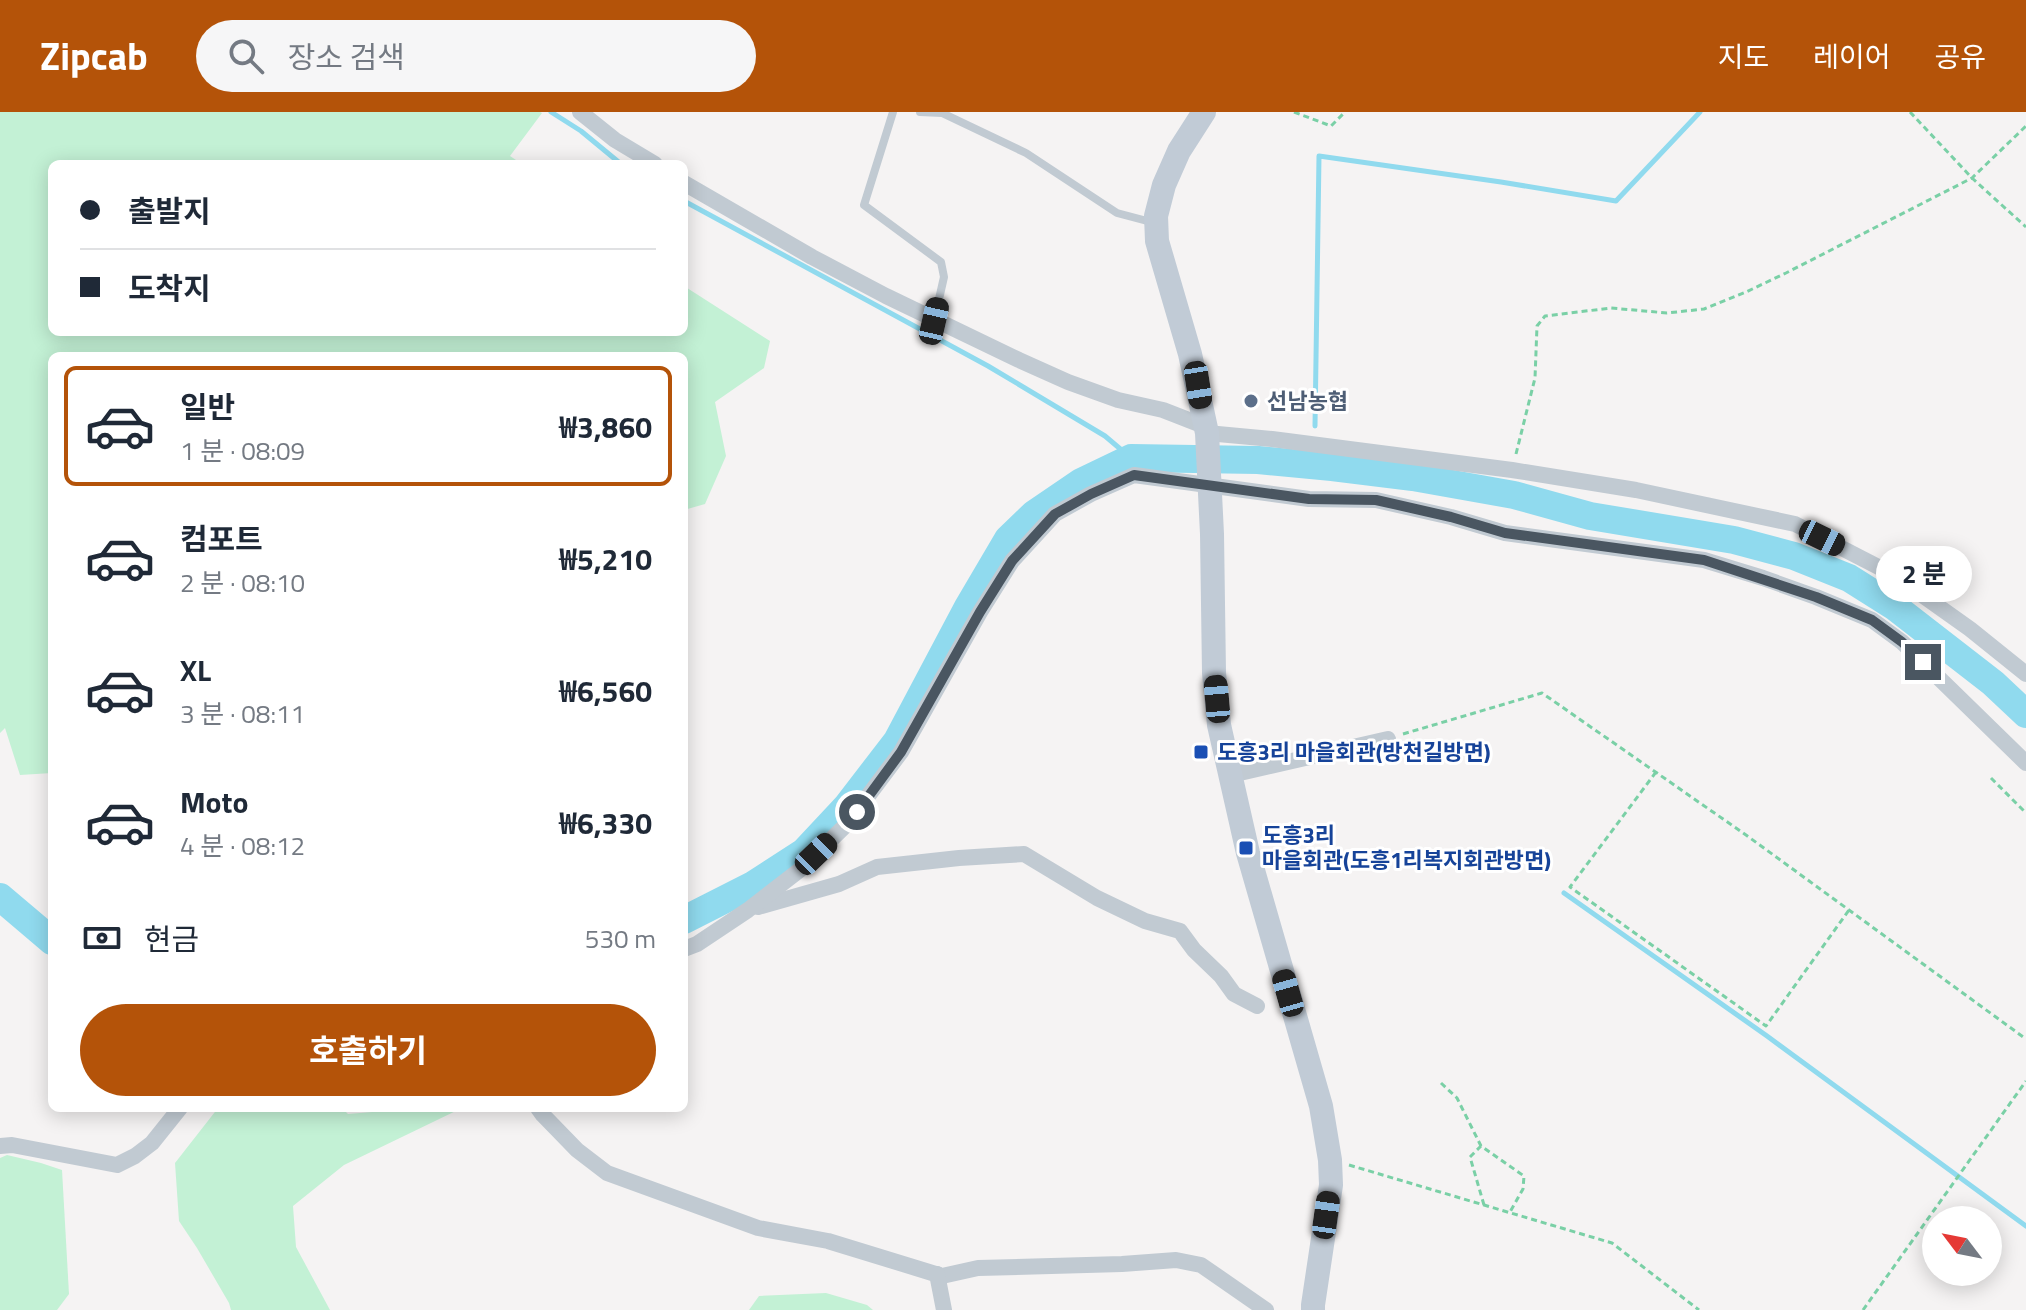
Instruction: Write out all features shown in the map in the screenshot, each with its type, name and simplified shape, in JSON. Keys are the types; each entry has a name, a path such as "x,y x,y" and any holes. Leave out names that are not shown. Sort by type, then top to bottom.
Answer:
{"street":[{"path":"580,112 615,140 648,160"},
{"path":"1198,114 1164,185 1156,222 1157,241 1198,385 1206,434 1210,480 1214,673 1219,725 1248,853 1321,1106 1330,1160 1331,1185 1313,1310"},
{"path":"688,185 812,257 934,321 1068,382 1118,400 1163,410 1206,434 1272,439 1512,470 1636,490 1795,524 1894,575 2026,674"},
{"path":"688,947 748,910 801,869 847,824 901,752 1012,561 1055,514 1134,475 1210,480 1309,499 1376,500 1505,533 1704,560 1763,578 1872,620 1902,642 2026,763"},
{"path":"1231,775 1388,739"},
{"path":"748,910 839,884 877,867 1024,854 1097,898 1145,921 1180,931 1234,994 1257,1006"},
{"path":"0,1146 12,1145 117,1165 152,1143 177,1112"},
{"path":"541,1112 577,1150 607,1173 758,1228 828,1241 942,1276 978,1268 1176,1260 1201,1265 1266,1310"},
{"path":"937,1274 944,1310"}],"lane":[{"path":"893,112 864,205 941,262 944,277 934,321"},
{"path":"920,112 942,113 1026,153 1117,213 1156,222"}],"path":[{"path":"1294,112 1331,126 1345,112"},
{"path":"1910,112 1972,178 2026,227"},
{"path":"1512,470 1535,378 1537,326 1545,316 1611,308 1667,313 1704,309 1786,273 1972,178 2026,126"},
{"path":"1388,739 1542,693 2026,1039"},
{"path":"1656,772 1570,887 1766,1026 1849,910"},
{"path":"1991,778 2026,813"},
{"path":"1863,1310 2026,1081"},
{"path":"1441,1083 1457,1098 1481,1146 1524,1176 1523,1189 1509,1213"},
{"path":"1481,1146 1470,1157 1484,1205"},
{"path":"1330,1160 1612,1243 1699,1310"}],"green space":[{"path":"0,112 542,113 510,156 516,160 48,160 48,336 688,336 688,289 770,341 764,368 715,402 726,456 705,504 688,509 688,352 48,352 48,773 20,775 5,728 0,733"},
{"path":"215,1112 454,1112 344,1165 293,1206 296,1247 330,1310 231,1310 179,1221 175,1163"},
{"path":"7,1155 62,1170 69,1294 57,1310 0,1310 0,1158"},
{"path":"826,1293 867,1305 873,1310 749,1310 759,1296"}],"waterway":[{"path":"551,112 581,131 616,160"},
{"path":"1315,426 1319,156 1616,201 1700,112"},
{"path":"688,203 988,366 1105,436 1131,458"},
{"path":"688,918 753,885 804,852 847,806 897,741 1008,539 1034,514 1081,482 1131,458 1258,460 1413,477 1514,495 1590,516 1734,540 1794,556 1849,578 1895,607 1993,683 2026,714"},
{"path":"1564,893 1767,1036 2026,1226"},
{"path":"0,897 48,938"}],"place":[{"name":"선남농협","path":"1251,401"},
{"name":"도흥3리 마을회관(방천길방면)","path":"1201,752"},
{"name":"도흥3리 마을회관(도흥1리복지회관방면)","path":"1246,848"}],"route":[{"path":"857,812 901,752 1012,561 1055,514 1134,475 1309,499 1376,500 1505,533 1704,560 1763,578 1872,620 1923,662"}]}
